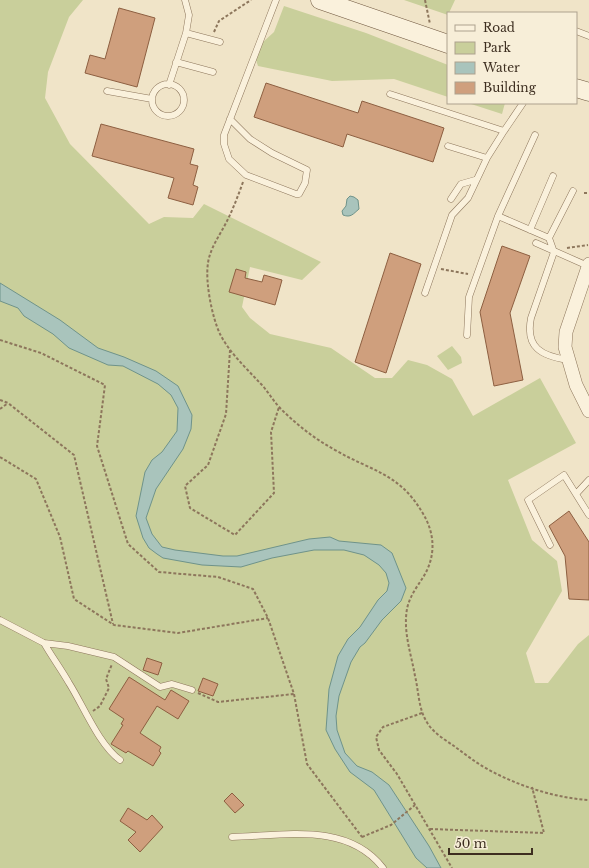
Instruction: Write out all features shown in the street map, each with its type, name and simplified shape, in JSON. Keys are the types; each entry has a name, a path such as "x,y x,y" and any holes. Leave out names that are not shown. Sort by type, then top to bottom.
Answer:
{"main road":[{"path":"320,0 440,41"},
{"path":"577,88 589,92"}],"street":[{"path":"588,265 566,332 565,346 576,385 589,411"}],"lane":[{"path":"169,85 186,33 189,16 185,0"},
{"path":"230,119 250,139 272,153 305,169 308,173 299,194 246,175 238,169 226,153 224,135 230,119 276,0"},
{"path":"577,31 589,36"},
{"path":"186,33 220,42"},
{"path":"176,62 213,72"},
{"path":"169,85 178,89 183,98 183,104 178,112 168,116 163,116 155,109 152,99 153,94 159,87 169,85"},
{"path":"107,91 152,99"},
{"path":"390,94 504,131"},
{"path":"424,293 452,215 468,198 475,180 487,158 522,104"},
{"path":"467,335 470,297 477,276 498,216 535,135"},
{"path":"448,146 487,158"},
{"path":"530,230 553,176"},
{"path":"451,199 461,184 475,180"},
{"path":"568,360 552,357 541,352 533,344 528,330 530,318 554,252 549,238 573,191"},
{"path":"498,216 549,238"},
{"path":"536,243 554,252 588,265"},
{"path":"550,545 528,500 564,475 589,515"},
{"path":"576,494 589,480"},
{"path":"0,620 44,643 68,646 114,657 160,687 172,684 192,690"},
{"path":"44,643 110,752 120,760"},
{"path":"232,837 288,833 339,839 356,844 376,860 383,868"}],"path":[{"path":"210,39 219,21 251,0"},
{"path":"425,0 440,41"},
{"path":"246,175 232,211 212,249 208,264 208,283 214,314 220,334 230,349 268,392 279,407 310,435 334,450 392,478 409,492 424,514 432,536 433,552 430,566 413,593 407,607 406,630 422,713 429,726 443,738 487,769 532,787 569,799 589,800"},
{"path":"584,193 589,193"},
{"path":"561,249 588,245"},
{"path":"434,267 477,276"},
{"path":"0,340 41,353 105,385 96,446 128,544 159,572 218,577 253,589 268,618 294,694 308,764 362,836"},
{"path":"230,349 226,414 208,465 185,486 190,508 235,535 274,493 271,432 279,407"},
{"path":"0,400 8,403 74,455 114,625"},
{"path":"0,409 8,403"},
{"path":"0,457 36,479 60,537 74,599 114,625 178,633 268,618"},
{"path":"87,715 100,706 109,688 106,680 114,657"},
{"path":"192,690 218,702 294,694"},
{"path":"422,713 383,727 376,737 380,750 397,774 452,868"},
{"path":"430,829 544,833 532,787"},
{"path":"356,844 362,836 391,825 415,805"}],"green space":[{"path":"0,0 83,0 69,17 48,72 45,98 70,144 149,224 164,217 193,218 204,204 321,262 302,280 250,267 242,307 250,318 270,334 331,348 375,378 392,378 408,360 427,365 452,379 473,416 540,378 576,443 508,480 532,540 557,561 562,591 526,653 535,683 548,683 578,644 589,635 589,868 0,868"},
{"path":"404,0 455,0 449,12 447,12 447,15"},
{"path":"284,6 366,33 447,65 447,97 394,79 332,81 258,66 255,57 262,43 274,32"},
{"path":"471,104 505,104 502,114"},
{"path":"452,346 461,357 462,363 448,370 437,356"}],"water":[{"path":"350,196 358,200 359,209 352,215 346,216 343,215 342,211 346,206 347,199"},
{"path":"0,283 60,320 98,348 124,357 156,371 178,386 192,415 191,429 183,449 156,489 146,518 152,534 162,547 223,556 237,556 309,539 330,537 339,541 381,545 392,553 406,588 401,601 382,620 365,643 360,647 351,662 339,696 336,716 337,730 345,753 357,766 372,772 389,785 429,846 441,868 427,868 416,858 374,790 350,772 335,749 326,730 329,689 338,656 348,639 360,627 378,600 387,591 389,583 386,573 379,565 364,555 344,550 314,550 272,558 241,567 202,565 163,558 149,548 143,538 136,516 145,472 152,460 162,452 177,431 178,408 171,395 158,384 123,366 108,365 69,348 53,334 24,316 18,308 0,301"}],"building":[{"path":"119,8 155,18 137,87 85,73 90,55 105,59"},
{"path":"266,83 358,113 362,101 444,128 433,162 347,134 343,147 254,117"},
{"path":"101,124 194,149 190,164 198,166 193,185 198,187 193,205 168,198 174,178 92,156"},
{"path":"502,246 530,256 510,313 523,380 494,386 480,312"},
{"path":"390,253 421,264 386,373 355,362"},
{"path":"236,269 246,272 245,278 262,282 264,275 282,280 275,305 229,292"},
{"path":"569,511 589,542 589,600 569,599 565,556 549,526"},
{"path":"147,658 162,663 158,675 143,670"},
{"path":"129,677 165,700 171,690 189,701 178,719 157,706 140,733 161,747 159,751 161,753 153,766 128,751 126,753 111,744 123,725 121,724 124,719 109,709"},
{"path":"203,678 218,684 213,696 198,691"},
{"path":"232,793 244,805 235,813 224,801"},
{"path":"128,808 147,820 152,815 163,827 140,852 128,840 136,832 120,821"}]}
